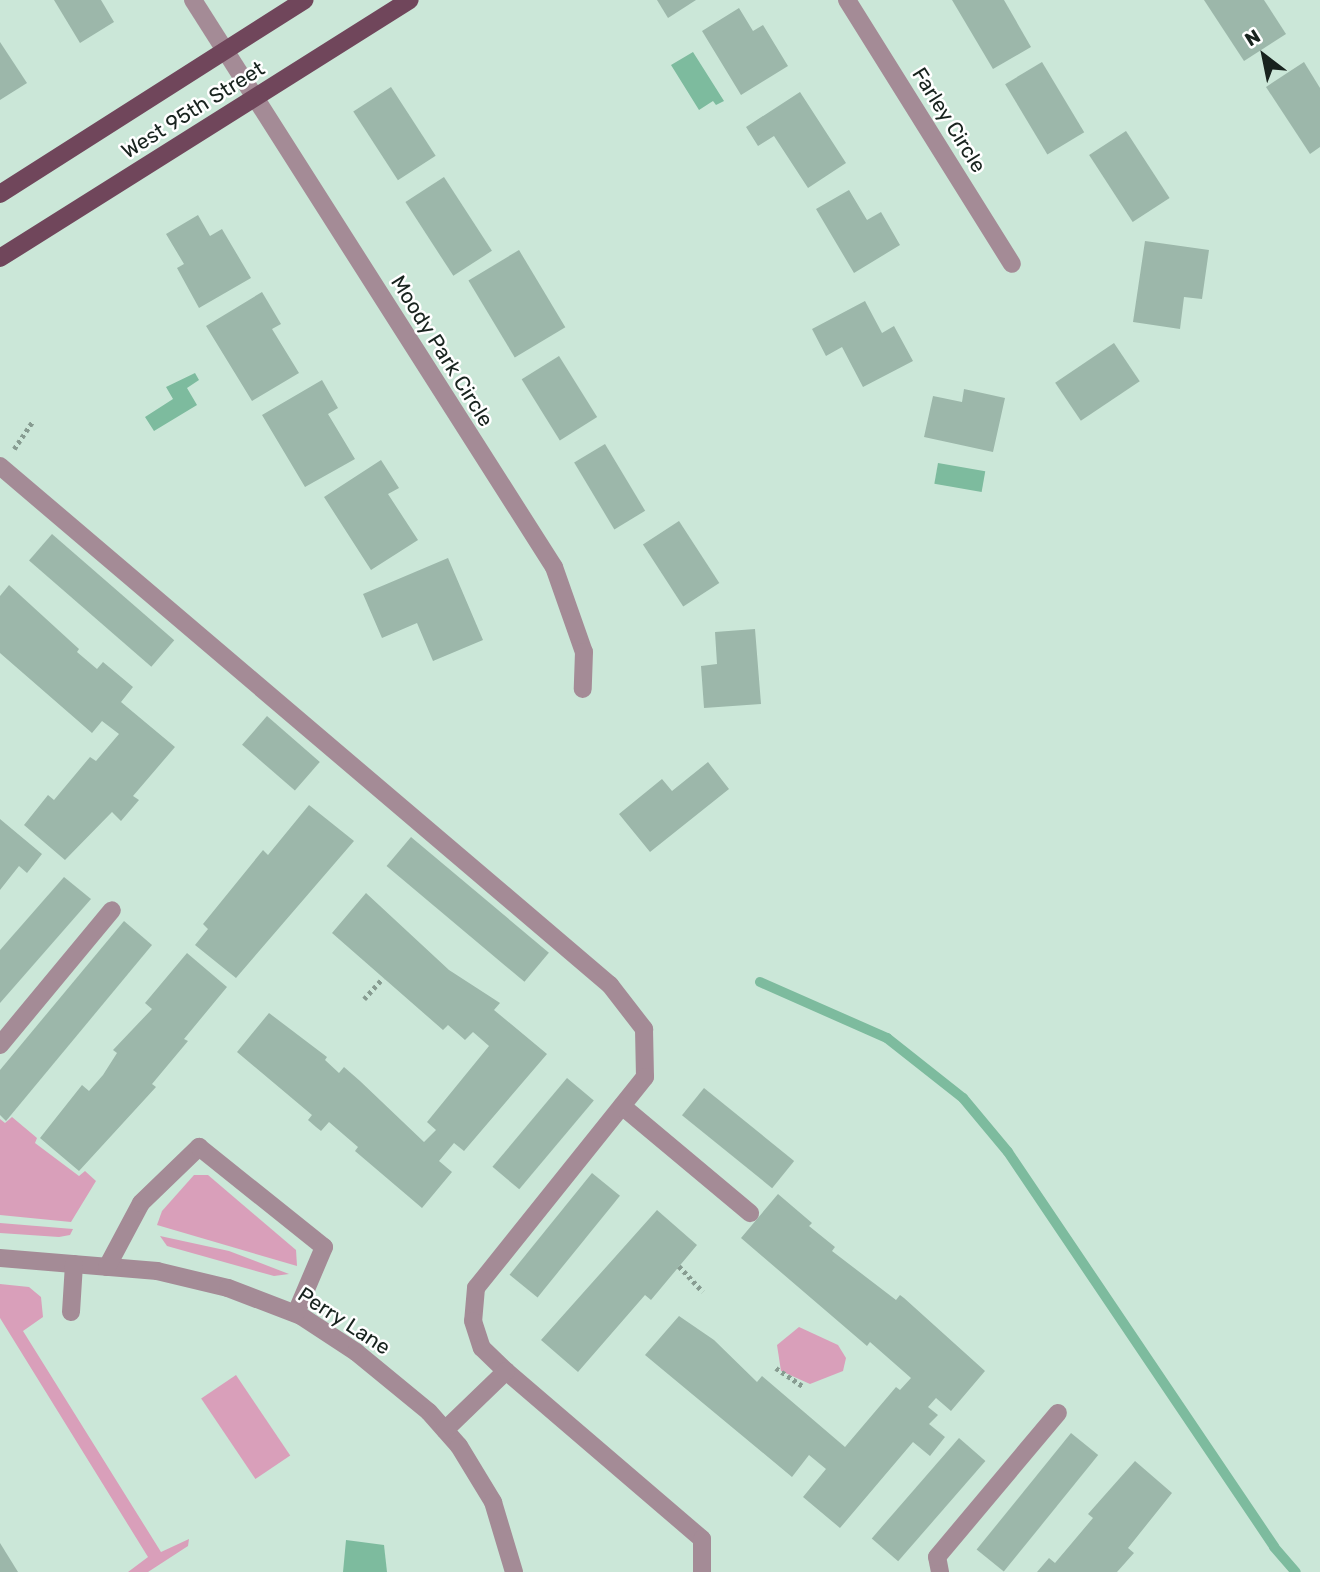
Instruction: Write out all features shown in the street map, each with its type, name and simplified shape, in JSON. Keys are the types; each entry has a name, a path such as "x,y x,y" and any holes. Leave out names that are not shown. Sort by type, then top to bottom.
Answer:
{"main road":[{"name":"West 95th Street","path":"0,194 305,0"},
{"name":"West 95th Street","path":"0,258 409,0"}],"street":[{"name":"Moody Park Circle","path":"193,0 554,567 584,652 583,689"},
{"name":"Farley Circle","path":"847,0 1012,264"},
{"path":"0,466 610,985 644,1029 645,1077 476,1288 473,1321 482,1348 506,1371 702,1539 702,1572"},
{"path":"0,1045 112,910"},
{"path":"622,1106 750,1213"},
{"path":"107,1267 141,1203 199,1147 324,1247 296,1313"},
{"name":"Perry Lane","path":"0,1258 157,1271 228,1287 296,1313 356,1352 444,1430 493,1502 514,1572"},
{"path":"71,1312 75,1264"},
{"path":"444,1430 506,1371"},
{"path":"940,1572 937,1557 1058,1413"}],"path":[{"path":"13,449 33,421"},
{"path":"364,999 383,978"},
{"path":"680,1266 704,1292"},
{"path":"776,1368 803,1386"}],"shaded area":[{"path":"693,52 724,101 716,105 713,101 699,110 671,65"},
{"path":"195,373 199,380 187,388 197,405 154,431 145,417 173,399 166,387"},
{"path":"938,463 985,471 982,492 934,484"},
{"path":"12,1117 37,1138 35,1143 79,1176 85,1171 96,1181 71,1222 0,1215 0,1119 5,1123"},
{"path":"194,1175 208,1175 296,1250 297,1266 157,1225 162,1211"},
{"path":"0,1223 73,1229 70,1235 59,1237 0,1233"},
{"path":"160,1236 229,1251 289,1274 274,1276 167,1246"},
{"path":"0,1284 29,1287 41,1297 43,1317 23,1331 161,1552 189,1539 188,1546 148,1572 128,1572 148,1557 0,1318"},
{"path":"799,1327 838,1345 846,1358 843,1371 810,1384 781,1371 777,1345"},
{"path":"236,1375 290,1455 255,1479 201,1398"},
{"path":"346,1540 384,1545 387,1572 343,1572"}],"building":[{"path":"54,0 101,0 114,22 80,43"},
{"path":"657,0 696,0 668,18"},
{"path":"952,0 1004,0 1031,47 993,69"},
{"path":"1204,0 1264,0 1286,34 1244,61"},
{"path":"739,8 753,31 763,25 788,66 741,95 702,31"},
{"path":"0,42 27,83 0,100"},
{"path":"1042,62 1084,132 1047,154 1005,84"},
{"path":"1304,62 1320,88 1320,147 1310,154 1266,87"},
{"path":"391,87 436,156 398,180 353,112"},
{"path":"800,92 846,163 808,188 774,136 758,146 746,127"},
{"path":"1126,131 1170,198 1133,222 1089,155"},
{"path":"444,177 492,251 453,276 405,202"},
{"path":"849,190 867,220 881,212 900,245 854,273 816,209"},
{"path":"198,215 210,236 222,229 251,278 199,308 177,268 184,264 166,234"},
{"path":"1145,241 1209,250 1202,299 1184,297 1180,329 1133,322"},
{"path":"519,250 565,327 515,358 468,280"},
{"path":"262,292 281,324 272,329 299,373 252,401 206,326"},
{"path":"865,301 882,333 894,326 913,361 863,387 842,347 826,356 812,329"},
{"path":"1114,343 1140,381 1081,421 1055,383"},
{"path":"559,356 597,417 560,440 522,379"},
{"path":"322,380 338,408 328,414 355,459 305,487 262,415"},
{"path":"964,389 1005,398 993,452 924,437 933,396 962,402"},
{"path":"605,444 645,511 614,529 574,463"},
{"path":"381,460 399,488 388,494 418,540 371,570 324,497"},
{"path":"679,521 719,583 683,606 643,544"},
{"path":"52,534 174,640 151,667 29,560"},
{"path":"448,558 483,640 433,661 417,623 382,638 363,594"},
{"path":"9,585 97,669 103,662 133,687 121,702 175,747 133,796 139,800 121,821 112,812 65,860 24,825 48,795 54,800 90,757 96,761 119,734 102,721 92,733 0,653 0,596"},
{"path":"755,629 761,704 704,708 701,666 717,664 715,632"},
{"path":"267,716 320,762 295,791 242,745"},
{"path":"708,762 729,789 650,852 619,814 662,779 672,791"},
{"path":"309,805 354,841 236,978 195,945 208,929 203,924 263,850 268,855"},
{"path":"0,819 42,854 27,873 19,866 0,890"},
{"path":"411,837 549,953 524,982 387,866"},
{"path":"64,877 91,899 0,1003 0,950"},
{"path":"366,893 449,970 500,1003 494,1010 547,1054 464,1151 454,1143 439,1161 452,1172 422,1208 355,1151 358,1147 329,1122 321,1131 316,1127 308,1120 312,1115 237,1052 269,1013 327,1057 325,1060 339,1073 344,1067 424,1142 436,1130 427,1122 489,1046 473,1032 465,1040 448,1025 443,1030 332,933"},
{"path":"124,921 152,945 6,1121 0,1115 0,1070"},
{"path":"187,953 227,987 184,1039 188,1041 152,1084 156,1087 79,1171 40,1138 82,1085 89,1091 103,1075 117,1053 113,1050 152,1009 145,1003"},
{"path":"567,1078 594,1100 519,1189 492,1167"},
{"path":"704,1088 794,1161 772,1188 682,1115"},
{"path":"592,1173 620,1196 538,1297 510,1275"},
{"path":"778,1194 812,1223 809,1226 835,1247 832,1251 896,1300 900,1295 904,1298 985,1371 951,1411 936,1398 928,1407 938,1415 929,1424 945,1437 930,1456 913,1442 840,1528 803,1497 826,1469 809,1455 792,1477 645,1355 679,1316 714,1340 757,1382 762,1376 845,1447 896,1387 900,1390 911,1378 870,1342 867,1346 741,1238"},
{"path":"657,1210 697,1245 651,1300 645,1295 578,1372 541,1340"},
{"path":"1071,1433 1098,1455 1004,1572 977,1550"},
{"path":"959,1438 985,1461 898,1561 872,1538"},
{"path":"1135,1461 1172,1493 1128,1548 1134,1553 1117,1572 1037,1572 1049,1558 1055,1563 1093,1518 1088,1514"},
{"path":"0,1543 18,1572 0,1572"}],"waterway":[{"path":"760,982 887,1038 963,1098 1008,1152 1274,1547 1296,1572"}]}
